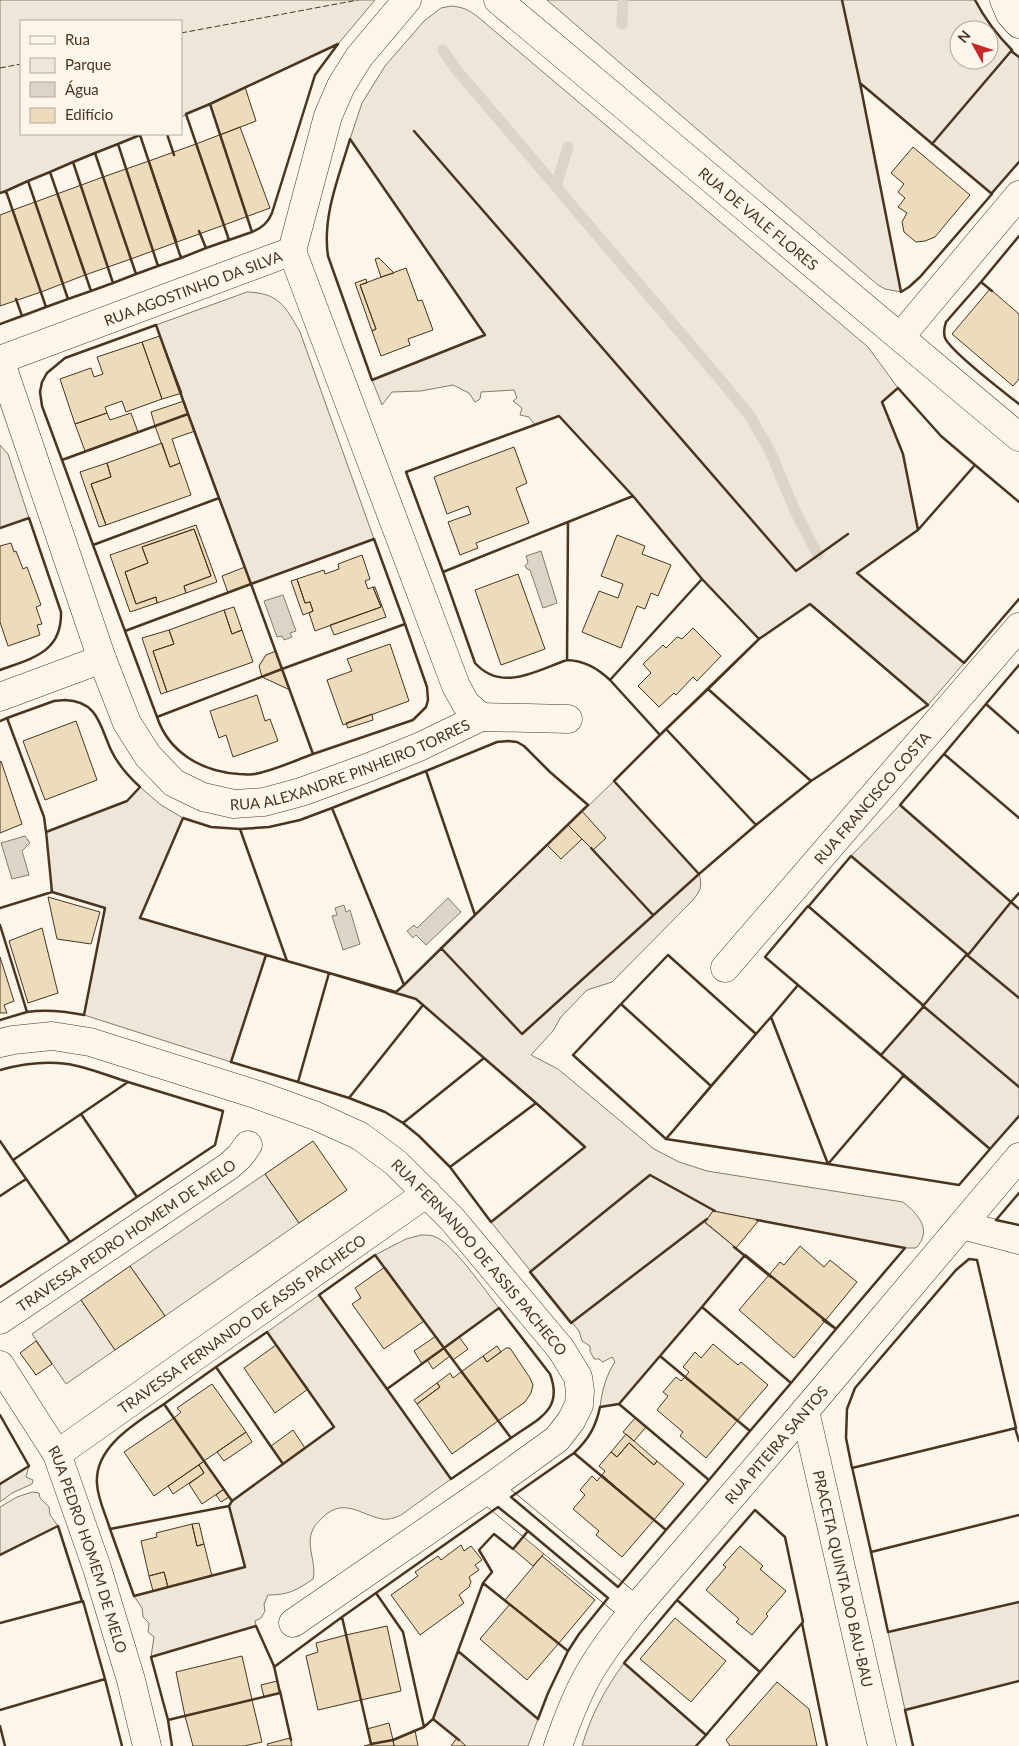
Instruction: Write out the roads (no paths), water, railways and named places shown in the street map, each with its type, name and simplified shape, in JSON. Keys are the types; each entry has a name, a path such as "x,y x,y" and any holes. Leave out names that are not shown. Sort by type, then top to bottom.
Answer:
{"street":[{"name":"RUA AGOSTINHO DA SILVA","path":"0,360 292,251 324,132 341,86 359,57 407,0"},
{"name":"RUA DE VALE FLORES","path":"498,0 1019,437"},
{"path":"1004,0 1010,14 1019,24"},
{"path":"900,336 1019,195"},
{"name":"RUA ALEXANDRE PINHEIRO TORRES","path":"0,360 102,659 127,723 148,756 174,783 203,797 234,804 264,802 301,792 419,747 481,717 466,704 456,686 292,251"},
{"name":"RUA FRANCISCO COSTA","path":"725,968 1019,627"},
{"path":"0,697 102,659"},
{"path":"481,717 568,719"},
{"name":"RUA FERNANDO DE ASSIS PACHECO","path":"0,1043 52,1036 90,1042 266,1098 316,1116 360,1136 396,1163 482,1252 555,1342 578,1377 579,1405 571,1421 557,1439 488,1489 293,1623"},
{"name":"TRAVESSA PEDRO HOMEM DE MELO","path":"0,1320 229,1166 248,1145"},
{"name":"RUA PITEIRA SANTOS","path":"558,1746 567,1720 586,1678 609,1642 634,1610 806,1411 1019,1157"},
{"name":"TRAVESSA FERNANDO DE ASSIS PACHECO","path":"58,1454 427,1193"},
{"path":"962,1225 1019,1240"},
{"name":"RUA PEDRO HOMEM DE MELO","path":"0,1365 58,1454 125,1661 147,1746"},
{"name":"PRACETA QUINTA DO BAU-BAU","path":"806,1411 882,1746"},
{"path":"488,1489 634,1610"}],"water":[{"path":"541,551 557,603 543,608 530,570 525,566 528,562 526,556"},
{"path":"283,595 296,631 290,633 292,637 284,640 282,636 277,637 264,601"},
{"path":"25,836 30,843 22,851 29,875 12,879 1,843"},
{"path":"448,898 461,912 426,945 416,935 413,938 407,931 414,925 417,928"},
{"path":"344,905 346,912 350,910 360,944 343,950 332,916 337,915 335,908"}],"waterway":[{"path":"622,24 623,0"},
{"path":"443,50 455,68 750,416 770,451 795,511 818,555"},
{"path":"556,186 568,147"}]}
